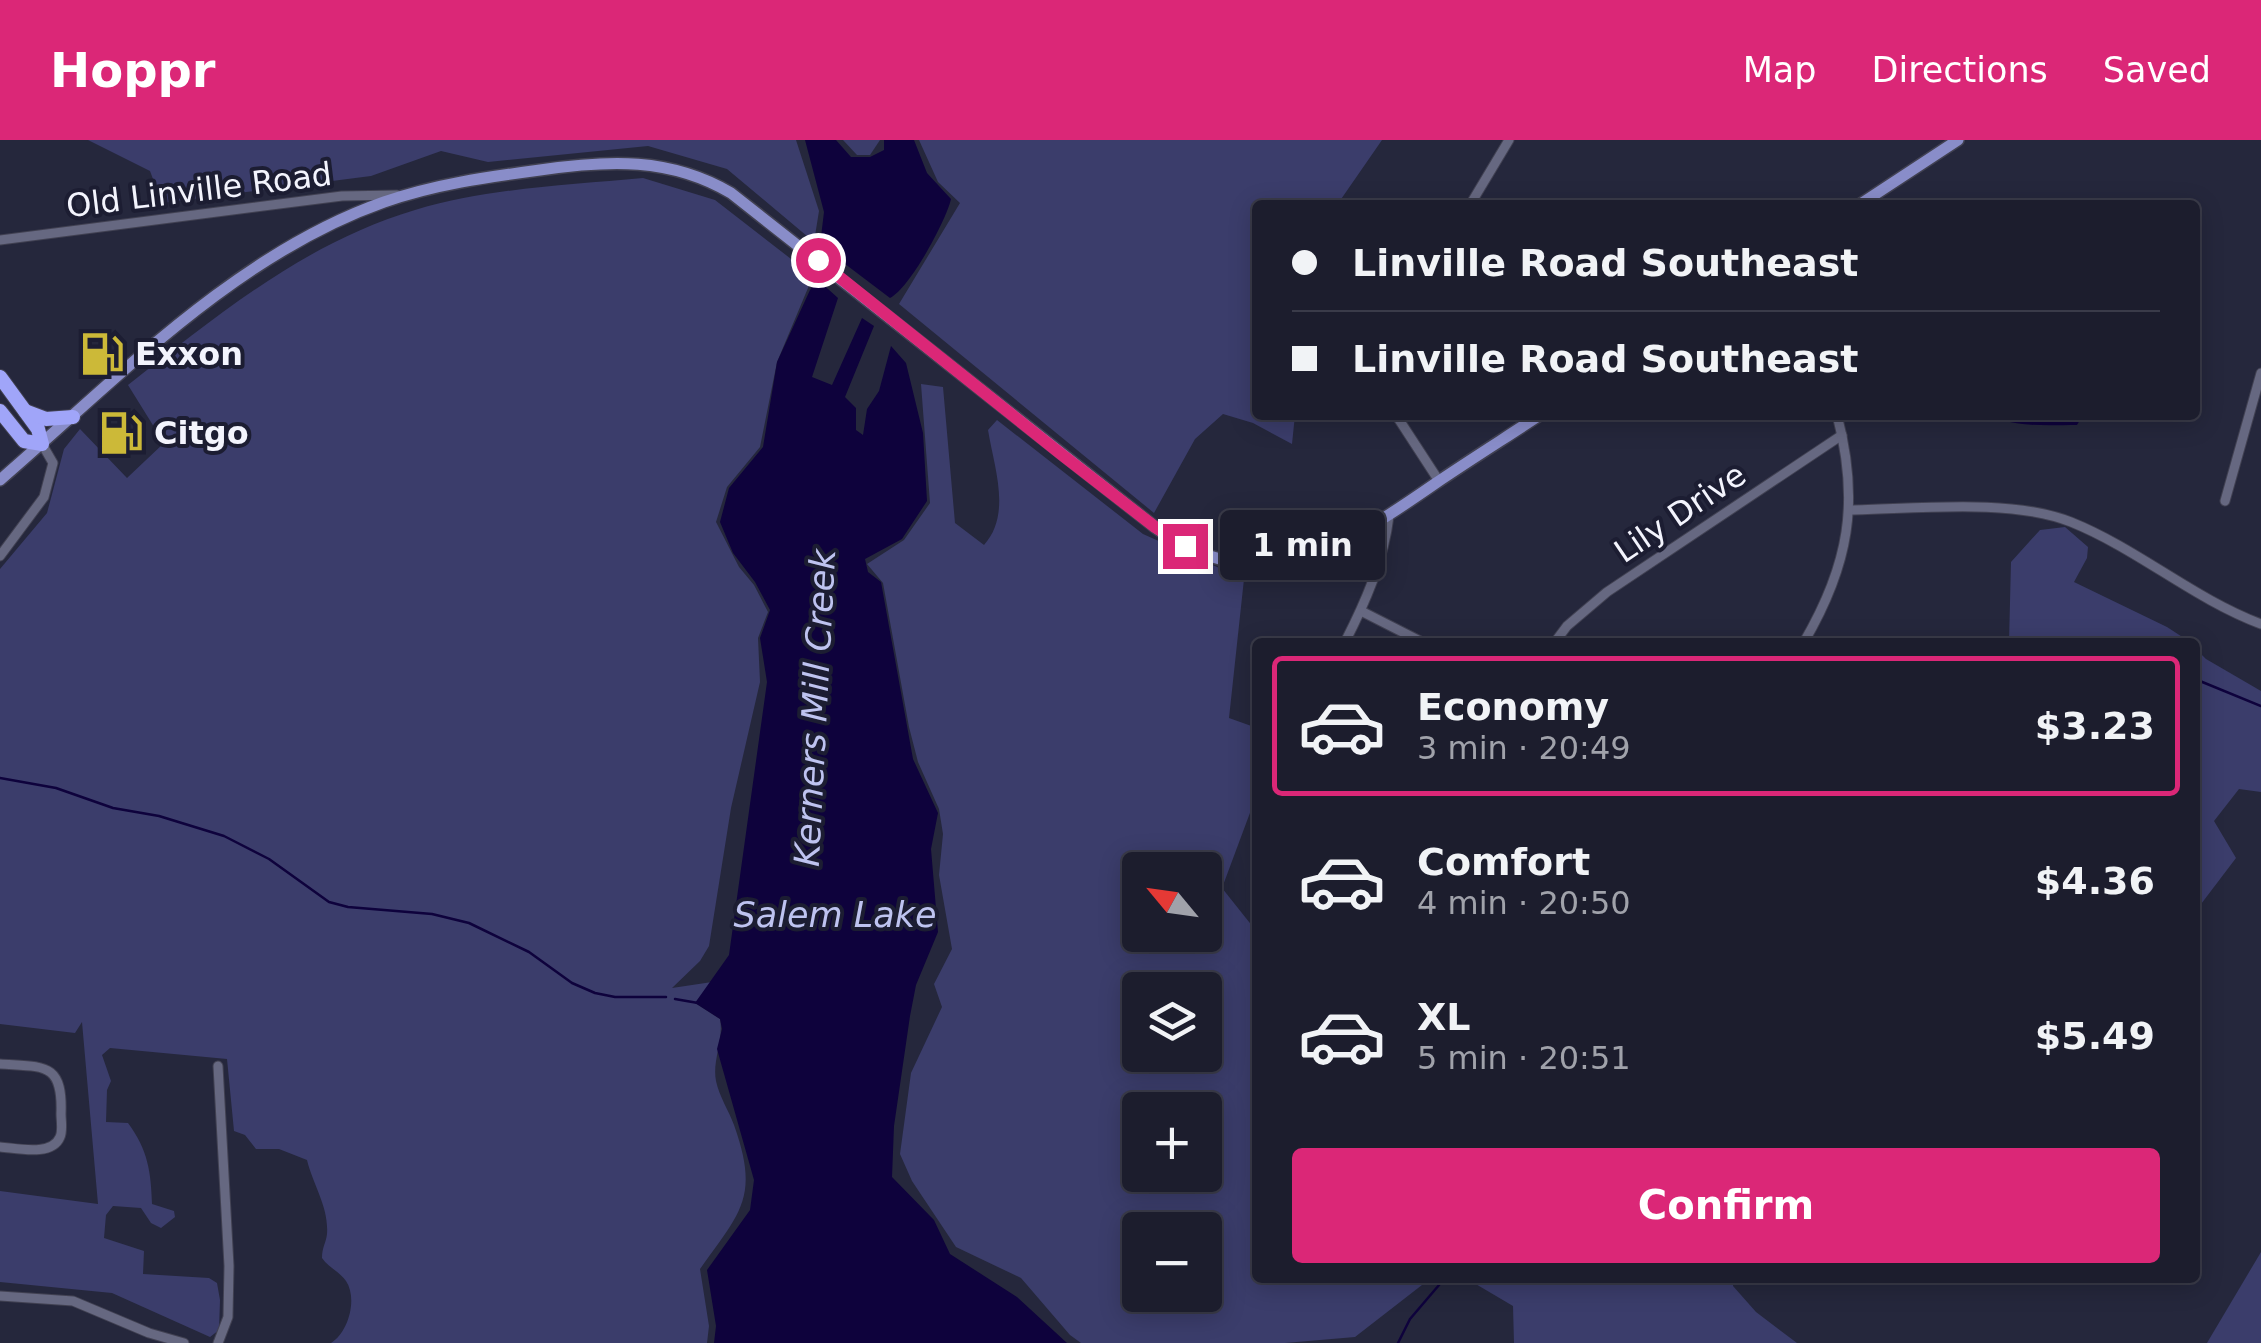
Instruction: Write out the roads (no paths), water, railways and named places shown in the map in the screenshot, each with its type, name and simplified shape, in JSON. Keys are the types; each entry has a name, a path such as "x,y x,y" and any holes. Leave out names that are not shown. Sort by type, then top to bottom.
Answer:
{"highway":[{"path":"0,378 38,429 42,444 24,441 0,411"},
{"path":"25,411 46,419 73,418"}],"main road":[{"path":"1867,200 1958,140"},
{"path":"0,480 212,299 258,265 332,224 404,195 489,177 588,164 648,164 690,172 744,202 1171,539 1235,561 1287,562 1325,551 1389,516 1532,420"}],"street":[{"path":"1473,200 1509,140"},
{"name":"Old Linville Road","path":"0,240 342,196 404,195"},
{"path":"2225,501 2261,373"},
{"path":"1399,420 1440,481"},
{"path":"1806,638 1837,577 1844,554 1850,510 1838,420"},
{"name":"Lily Drive","path":"1558,638 1607,592 1842,434"},
{"path":"0,556 48,488 53,463 42,444"},
{"path":"1850,510 2003,508 2058,518 2085,528 2227,610 2261,624"},
{"path":"1347,638 1386,539 1389,516"},
{"path":"1361,610 1414,638"},
{"path":"0,1064 38,1066 54,1074 62,1088 61,1136 53,1146 36,1150 0,1147"},
{"path":"218,1066 229,1266 228,1317 218,1343"},
{"path":"0,1296 73,1301 147,1338 184,1343"}],"water":[{"path":"805,140 836,140 851,157 870,157 884,150 884,140 914,140 927,173 951,199 926,253 890,298 820,245 824,212"},
{"name":"Salem Lake","path":"818,280 838,298 812,377 832,385 862,318 874,326 845,397 856,408 856,430 863,435 867,409 879,391 891,346 906,363 923,433 927,501 902,539 865,559 868,572 881,582 913,759 938,813 931,849 938,932 916,985 910,1016 894,1126 892,1177 934,1220 950,1254 1017,1297 1067,1343 714,1343 716,1326 707,1270 750,1210 754,1180 717,1049 720,1019 695,1003 729,955 767,682 760,638 770,610 733,553 720,522 729,488 763,447 777,362"},
{"path":"2004,420 2080,420 2077,425"}],"waterway":[{"path":"2200,681 2261,706"},
{"path":"0,778 56,788 113,808 159,816 224,836 269,859 329,902 432,914 469,923 529,952 572,983 595,993 666,997"},
{"path":"675,999 698,1003"},
{"path":"1398,1343 1410,1319 1441,1283"}],"place":[{"name":"Exxon","path":"102,354"},
{"name":"Citgo","path":"121,433"}],"water label":[{"name":"Kerners Mill Creek","path":"815,708"}]}
